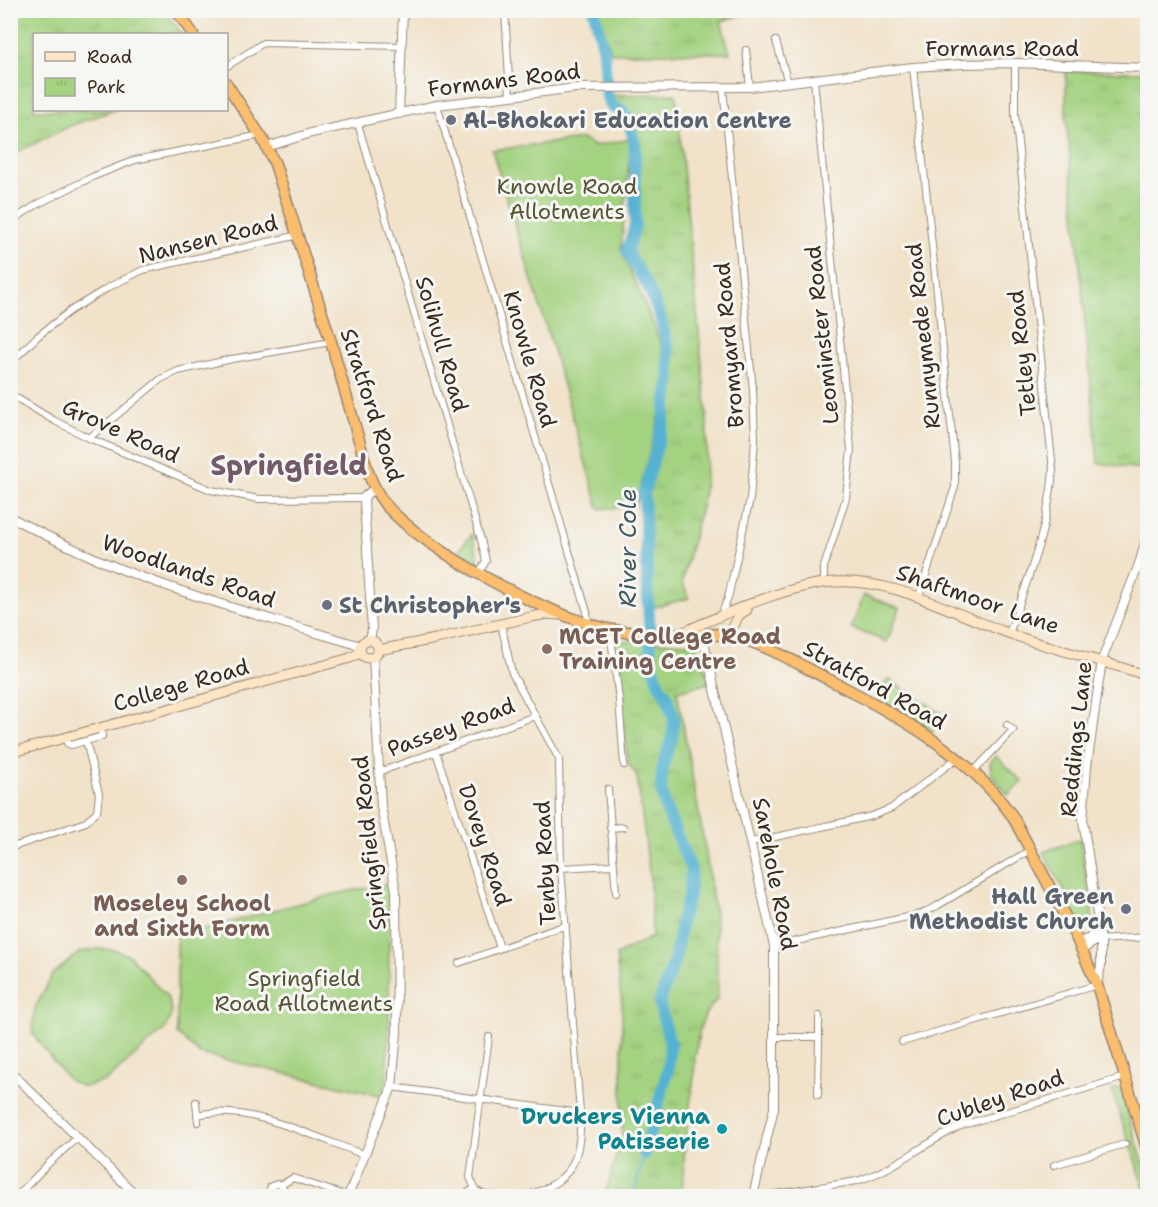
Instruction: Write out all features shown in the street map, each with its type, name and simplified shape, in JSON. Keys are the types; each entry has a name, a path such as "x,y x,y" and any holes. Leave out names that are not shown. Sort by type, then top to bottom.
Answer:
{"highway":[{"path":"176,10 192,33"},
{"name":"Stratford Road","path":"228,86 267,147 298,235 375,488 385,504 407,524 445,552 479,573 564,615 613,630 740,638 839,685 924,734 957,758 1002,802 1013,817 1080,946 1097,985 1148,1152"}],"main road":[{"name":"Shaftmoor Lane","path":"677,634 789,592 824,583 848,582 888,586 919,596 1009,634 1102,660 1148,676"},
{"name":"Shaftmoor Lane","path":"729,636 739,615 759,602"},
{"path":"361,649 367,658 375,654 501,624 547,614 564,615"},
{"name":"College Road","path":"10,753 350,658 370,640"},
{"path":"370,640 376,644 375,654"}],"street":[{"path":"399,114 403,10"},
{"path":"505,10 510,96"},
{"path":"776,41 788,83"},
{"path":"228,66 263,43 402,45"},
{"path":"746,50 750,87"},
{"name":"Formans Road","path":"267,147 311,133 436,105 598,87 750,87 913,67 1015,63 1148,68"},
{"name":"Tetley Road","path":"1009,634 1035,557 1052,492 1053,470 1015,114 1015,63"},
{"name":"Runnymede Road","path":"913,67 955,470 955,487 919,596"},
{"name":"Leominster Road","path":"814,80 851,449 846,498 824,567 824,583"},
{"name":"Bromyard Road","path":"720,616 728,598 750,499 755,440 753,390 723,88"},
{"name":"Knowle Road","path":"436,105 587,612 588,624"},
{"name":"Solihull Road","path":"358,124 481,540 486,561 479,573"},
{"path":"10,222 36,205 92,177 135,160 261,135"},
{"name":"Nansen Road","path":"10,363 38,336 70,311 109,287 143,270 298,235"},
{"path":"89,438 161,379 178,371 331,342"},
{"name":"Grove Road","path":"10,394 89,438 211,490 244,498 364,498"},
{"path":"370,640 372,629 364,498 375,488"},
{"name":"Woodlands Road","path":"10,518 137,576 361,649"},
{"name":"Reddings Lane","path":"1097,985 1101,966 1097,939 1100,922 1083,821 1087,766 1102,660 1140,561 1148,532"},
{"path":"728,598 732,604 742,609"},
{"name":"Tenby Road","path":"501,624 512,673 559,759 561,868 580,1113 579,1151 570,1167 555,1184 525,1197"},
{"path":"613,630 612,646 624,765"},
{"name":"Sarehole Road","path":"698,634 704,642 752,842 774,946 774,1108 753,1196"},
{"name":"Springfield Road","path":"348,1197 392,1087 397,1032 396,891 385,830 379,772 375,654"},
{"name":"Passey Road","path":"379,772 535,716"},
{"path":"973,772 1013,730 1007,725"},
{"path":"66,738 69,745 86,741 102,736 101,729"},
{"path":"10,848 86,822 97,811 99,794 86,741"},
{"name":"Dovey Road","path":"436,752 500,948"},
{"path":"752,842 872,816 892,808 957,758"},
{"path":"608,789 616,893"},
{"path":"610,828 623,827"},
{"path":"774,946 921,914 1030,850"},
{"path":"561,868 613,865"},
{"path":"459,963 566,925"},
{"path":"1080,946 1097,939 1148,937"},
{"path":"902,1042 1097,985"},
{"path":"818,1095 819,1016"},
{"path":"775,1036 819,1037"},
{"path":"489,1037 470,1178 474,1189 497,1197"},
{"path":"10,1071 137,1197"},
{"name":"Cubley Road","path":"753,1196 869,1178 889,1169 939,1137 963,1125 1125,1077"},
{"path":"392,1087 580,1113"},
{"path":"196,1102 197,1118 218,1112 258,1117 364,1155"},
{"path":"17,1197 50,1162 78,1137"},
{"path":"1054,1165 1125,1144"},
{"path":"271,1197 269,1192 271,1186 281,1185 291,1178 298,1178 348,1197"},
{"path":"281,1185 284,1190 283,1197"},
{"path":"462,1197 474,1189"}],"green space":[{"path":"11,10 165,11 181,33 33,33 33,111 112,111 72,125 11,155"},
{"path":"596,10 758,11 721,21 730,53 612,53"},
{"path":"1066,71 1147,72 1147,470 1098,463 1066,116"},
{"path":"676,94 707,416 707,458 703,499 682,582 689,598 648,609 644,493 664,421 670,380 668,348 660,316 648,287 627,251 635,226 635,144 628,119 622,110 612,107 607,96"},
{"name":"Knowle Road Allotments","path":"582,139 594,146 631,139 621,250 663,351 666,381 658,422 635,506 599,509 492,150"},
{"path":"472,534 479,562 459,550"},
{"path":"864,595 900,608 887,642 851,628"},
{"path":"614,641 696,643 710,683 677,691 716,923 718,998 706,1013 700,1028 685,1141 682,1196 605,1196 622,1136 622,1006 616,955 652,937 650,879 638,783 636,774 628,763"},
{"path":"888,679 943,714 932,731 875,697"},
{"path":"996,756 1023,782 1008,795 991,774 990,763"},
{"path":"1080,839 1092,908 1092,922 1078,924 1043,852"},
{"name":"Springfield Road Allotments","path":"389,884 389,1030 383,1096 200,1054 177,1034 177,936 335,894"},
{"path":"97,949 116,950 130,956 167,997 172,1012 166,1028 106,1081 84,1087 69,1081 32,1033 35,1008 53,974 80,952"},
{"path":"1120,1089 1147,1175 1147,1196 1112,1091"}],"waterway":[{"name":"River Cole","path":"594,10 604,51 607,96 612,107 622,110 628,119 635,144 635,226 627,251 648,287 660,316 668,348 670,380 664,421 644,493 648,598 651,659 659,685 666,694 674,718 672,738 663,764 661,788 665,807 691,869 689,894 681,921 675,959 659,1003 670,1043 668,1069 644,1154"},
{"name":"River Cole","path":"633,1196 644,1154"}],"place":[{"name":"Al-Bhokari Education Centre","path":"451,120"},
{"name":"St Christopher's","path":"327,605"},
{"name":"MCET College Road Training Centre","path":"547,649"},
{"name":"Moseley School and Sixth Form","path":"182,880"},
{"name":"Hall Green Methodist Church","path":"1126,909"},
{"name":"Druckers Vienna Patisserie","path":"722,1129"}],"district":[{"name":"Springfield","path":"289,465"}]}
